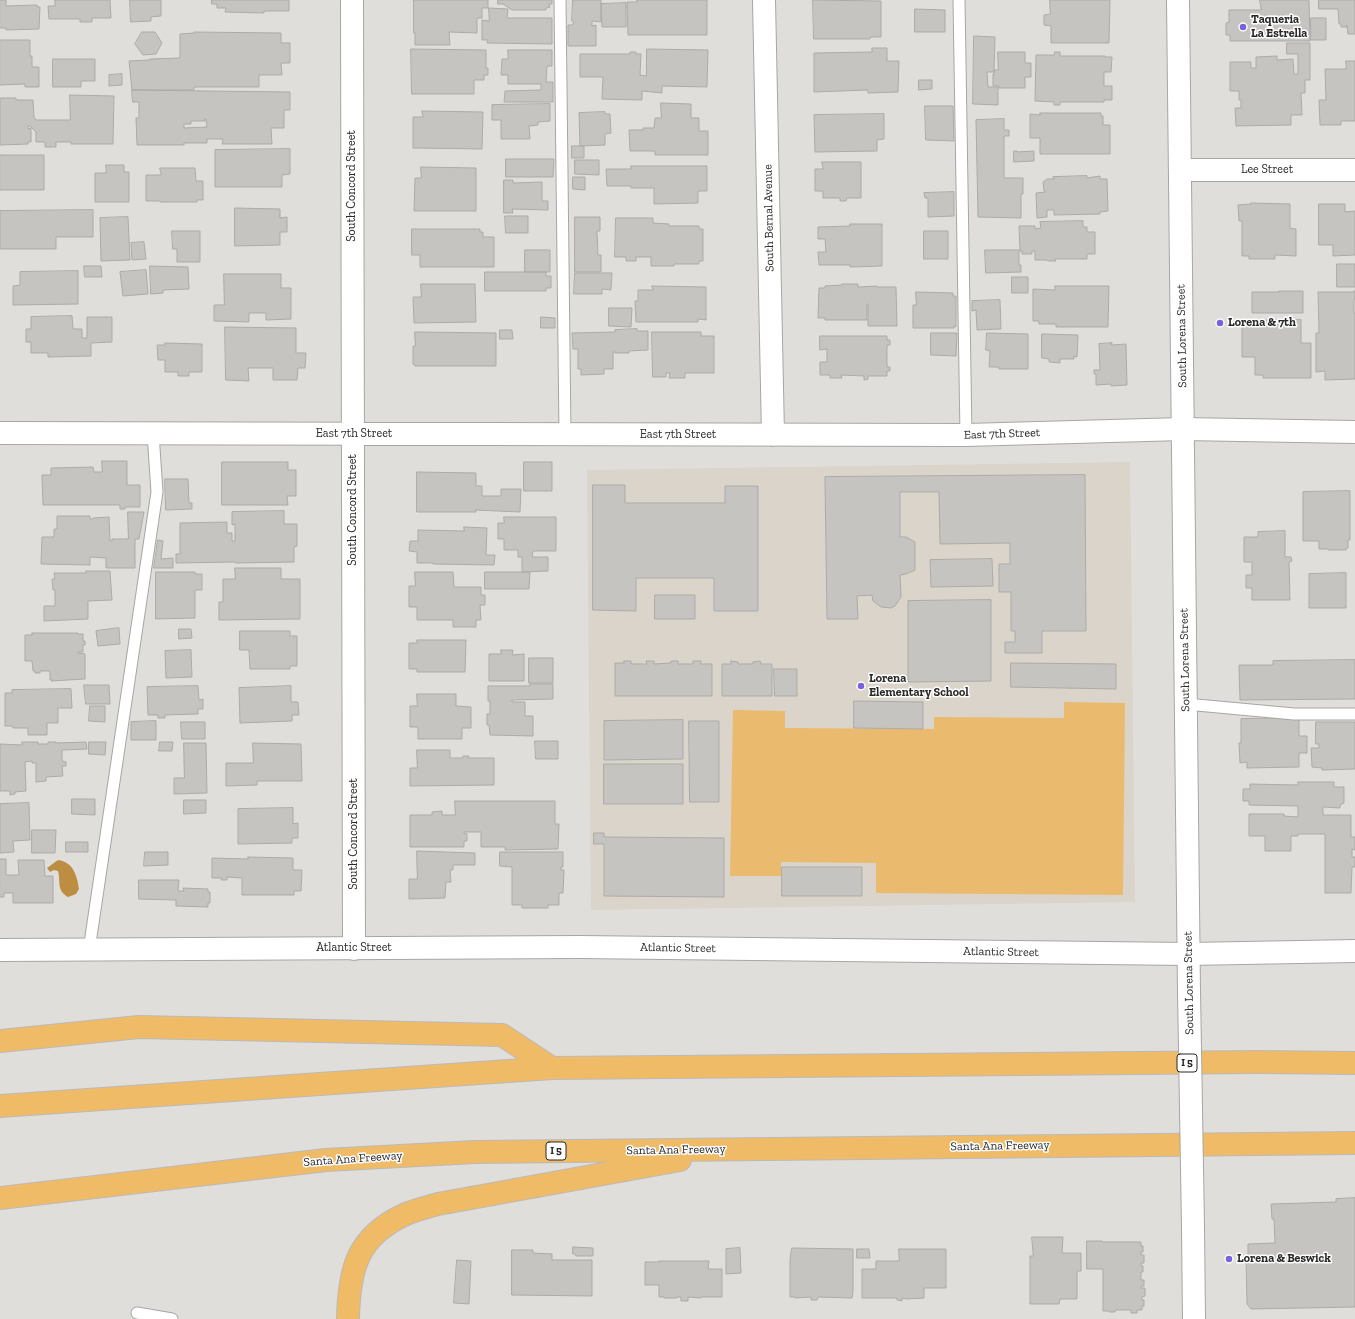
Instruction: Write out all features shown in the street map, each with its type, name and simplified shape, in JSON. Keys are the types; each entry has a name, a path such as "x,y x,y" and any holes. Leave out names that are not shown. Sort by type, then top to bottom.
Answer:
{"highway":[{"path":"0,1041 139,1027 502,1035 552,1068"},
{"name":"I 5","path":"0,1106 552,1068 1259,1062 1355,1063"},
{"name":"Santa Ana Freeway","path":"0,1198 326,1160 476,1152 1355,1143"},
{"path":"348,1319 348,1294 355,1263 365,1244 382,1227 406,1214 438,1204 743,1149"}],"street":[{"name":"South Concord Street","path":"352,0 354,949"},
{"name":"South Bernal Avenue","path":"764,0 773,435"},
{"name":"South Lorena Street","path":"1178,0 1188,954 1194,1319"},
{"name":"Lee Street","path":"1180,170 1355,170"},
{"name":"East 7th Street","path":"0,433 966,435 1183,429 1355,432"},
{"name":"Atlantic Street","path":"0,950 579,947 1188,954 1355,951"}],"lane":[{"path":"560,0 566,434"},
{"path":"959,0 966,435"},
{"path":"88,950 157,492 153,433"},
{"path":"1186,704 1294,714 1355,714"},
{"path":"138,1313 172,1319"}],"shaded area":[{"name":"Lorena Elementary School","path":"1130,462 1135,902 591,910 587,470"},
{"path":"1064,702 1125,703 1123,895 876,893 876,863 781,862 781,876 730,876 733,710 785,711 785,728 934,729 934,717 1064,718"},
{"path":"58,860 71,866 77,879 79,889 76,894 68,897 64,894 60,889 58,871 54,870 50,872 47,868"}],"building":[{"path":"0,0 6,0 6,6 37,5 37,7 40,7 39,29 6,30 6,28 0,28"},
{"path":"55,0 110,0 111,18 92,18 92,22 80,22 80,19 49,19 48,6 55,6"},
{"path":"130,0 161,0 161,16 151,17 151,21 131,22"},
{"path":"212,0 289,0 289,11 264,11 264,13 225,12 226,8 217,8 217,4 212,4"},
{"path":"414,0 488,0 488,8 482,8 482,18 477,18 477,33 449,32 450,45 415,45"},
{"path":"498,0 552,0 552,4 549,4 550,7 546,8 546,10 512,10 503,4 498,4"},
{"path":"573,0 601,0 601,22 592,21 592,26 596,25 596,46 568,46 568,25 572,25 574,22 572,21"},
{"path":"637,0 707,0 707,35 628,35 627,2 637,2"},
{"path":"813,0 881,1 881,37 870,37 870,39 814,39"},
{"path":"1050,0 1110,0 1109,43 1051,43 1051,26 1044,25 1044,15 1050,14"},
{"path":"1260,0 1309,0 1310,41 1230,41 1230,35 1226,35 1226,23 1229,22 1229,10 1261,10"},
{"path":"1319,0 1355,0 1355,34 1348,34 1347,25 1347,27 1341,27 1341,24 1339,24 1338,9 1319,9"},
{"path":"626,3 626,27 602,27 601,4"},
{"path":"489,8 508,9 507,18 552,18 552,44 487,43 488,40 482,40 482,20 489,21"},
{"path":"915,9 945,10 945,32 915,32"},
{"path":"1311,18 1326,18 1326,40 1311,40"},
{"path":"142,32 155,32 162,43 156,54 143,55 135,44"},
{"path":"194,32 281,33 281,43 290,43 290,63 281,63 282,75 259,75 259,87 194,87 194,90 132,90 129,61 180,58 180,34"},
{"path":"974,36 995,37 994,72 987,72 988,87 998,87 998,105 973,104"},
{"path":"0,40 30,40 32,67 39,67 39,87 25,87 25,84 0,85"},
{"path":"1287,43 1310,43 1310,80 1305,80 1305,93 1301,93 1302,115 1291,115 1291,125 1236,126 1235,108 1241,108 1241,100 1239,100 1239,91 1230,91 1230,62 1251,62 1251,68 1256,68 1256,57 1277,56 1277,60 1293,59 1294,74 1298,74 1298,54 1287,54"},
{"path":"872,48 887,48 887,61 899,61 898,92 868,93 868,90 814,92 814,53 872,52"},
{"path":"411,49 486,50 486,68 488,68 488,75 484,75 484,80 474,80 474,94 412,94"},
{"path":"647,49 708,50 707,87 662,86 662,93 642,91 642,100 602,99 603,77 580,77 580,54 630,54 630,52 641,54 640,75 646,76"},
{"path":"508,50 552,50 552,66 547,66 546,82 553,82 553,102 504,102 505,91 541,90 541,84 508,84 508,75 501,75 502,59 508,59"},
{"path":"998,52 1025,52 1025,63 1031,63 1031,77 1025,77 1025,88 999,88 999,86 993,86 994,70 998,70"},
{"path":"1055,52 1060,52 1060,56 1112,57 1111,72 1104,72 1104,86 1112,86 1112,100 1104,100 1104,102 1060,102 1060,105 1054,105 1054,102 1035,101 1036,55 1054,55"},
{"path":"53,59 95,59 95,81 81,81 81,87 53,87"},
{"path":"1346,61 1355,61 1355,121 1341,121 1341,125 1320,125 1319,100 1326,100 1325,69 1346,69"},
{"path":"122,74 122,85 109,86 109,75"},
{"path":"919,80 932,80 932,89 919,90"},
{"path":"132,90 290,92 290,110 284,110 284,128 271,128 272,144 222,144 223,139 207,139 207,143 184,143 184,145 137,145 136,118 139,118 139,102 133,102","holes":["206,119 207,127 184,128 184,124 191,124 191,121 205,121"]},
{"path":"70,95 114,96 113,144 71,144 71,142 56,142 56,147 45,147 45,142 36,142 36,132 30,126 28,126 28,129 31,128 31,142 28,142 28,144 0,145 0,98 33,100 34,117 36,120 70,120"},
{"path":"661,103 691,104 691,118 699,118 699,131 708,131 708,155 655,155 655,151 630,151 629,130 654,128 655,118 661,118"},
{"path":"550,104 550,121 538,122 538,125 529,126 530,139 501,139 501,120 492,120 492,105"},
{"path":"925,106 953,106 954,141 926,140"},
{"path":"422,111 483,112 482,149 413,148 413,117 423,117"},
{"path":"605,112 605,114 610,114 611,133 605,134 605,145 580,146 579,113"},
{"path":"1040,113 1101,113 1101,116 1103,116 1103,125 1110,125 1110,154 1040,154 1040,138 1030,138 1030,114 1040,115"},
{"path":"884,114 884,139 877,140 877,151 815,152 814,115"},
{"path":"1004,119 1004,130 1009,130 1009,136 1004,136 1004,178 1023,178 1021,218 978,217 976,120"},
{"path":"572,146 584,146 584,158 572,158"},
{"path":"290,149 290,174 282,175 282,187 215,187 215,150"},
{"path":"1014,151 1034,151 1034,161 1014,162"},
{"path":"0,155 44,155 44,190 0,190"},
{"path":"506,159 554,159 553,177 506,177"},
{"path":"575,160 599,160 599,175 575,174"},
{"path":"822,162 861,162 861,198 847,198 846,201 840,201 840,198 823,198 823,191 815,191 815,169 823,169"},
{"path":"106,165 124,165 124,172 129,172 129,202 95,202 95,173 106,173"},
{"path":"631,166 707,166 707,191 698,191 698,203 654,204 654,188 607,186 606,169 631,169"},
{"path":"421,167 476,168 476,211 414,211 415,178 421,178"},
{"path":"160,168 195,168 196,181 203,181 203,200 197,200 197,202 146,201 146,175 161,175"},
{"path":"1087,176 1087,178 1100,176 1100,179 1107,179 1108,211 1100,212 1100,214 1054,215 1054,210 1047,210 1047,217 1037,218 1036,193 1046,192 1044,191 1043,182 1047,179 1054,179 1053,177"},
{"path":"573,177 585,177 585,190 573,189"},
{"path":"504,180 513,180 513,183 542,182 542,201 548,201 548,210 512,209 513,213 504,213"},
{"path":"954,192 954,216 928,217 928,198 925,198 924,193"},
{"path":"1251,203 1290,204 1290,228 1296,229 1296,256 1275,255 1275,259 1249,259 1249,256 1242,256 1242,221 1239,221 1238,205"},
{"path":"1319,204 1345,204 1345,212 1355,211 1355,255 1333,256 1333,245 1319,245"},
{"path":"235,208 280,209 280,218 287,217 287,232 280,232 280,245 235,246"},
{"path":"93,210 93,237 56,237 56,249 0,249 0,211"},
{"path":"505,216 528,216 528,233 506,233"},
{"path":"128,217 130,260 101,261 100,218"},
{"path":"575,217 600,217 600,231 597,231 598,255 601,255 601,272 575,272"},
{"path":"616,218 653,218 653,223 669,224 669,226 699,226 699,229 703,229 703,261 699,261 699,264 651,266 651,257 636,257 636,261 626,261 626,257 615,257"},
{"path":"1083,221 1083,227 1087,227 1087,232 1095,232 1095,254 1087,254 1087,259 1055,259 1056,261 1035,260 1035,251 1032,251 1032,254 1022,254 1022,251 1020,251 1019,226 1035,226 1035,229 1041,228 1040,222"},
{"path":"850,224 882,224 882,266 850,267 850,265 819,265 818,252 826,252 825,239 818,239 818,227 850,226"},
{"path":"412,229 480,229 480,232 483,232 483,237 494,237 494,267 420,267 420,255 412,255"},
{"path":"172,231 200,231 200,262 177,262 177,249 173,249"},
{"path":"924,231 948,231 948,259 924,259"},
{"path":"144,242 146,259 132,260 131,243"},
{"path":"525,250 550,250 550,272 525,272"},
{"path":"985,250 1019,250 1019,265 1021,265 1021,272 986,273"},
{"path":"1337,264 1355,264 1355,287 1337,287"},
{"path":"84,266 101,266 102,277 85,277"},
{"path":"150,266 188,267 189,289 163,290 163,293 151,294"},
{"path":"146,270 148,294 123,296 120,272"},
{"path":"78,271 78,304 13,305 13,286 20,285 20,272"},
{"path":"485,272 546,272 546,276 551,276 551,288 546,288 546,291 485,291"},
{"path":"575,273 612,273 611,290 602,289 602,294 574,294"},
{"path":"224,274 281,274 281,288 291,288 291,319 266,320 266,313 249,313 249,322 214,321 214,305 224,305"},
{"path":"1012,277 1028,277 1028,293 1012,293"},
{"path":"421,284 475,284 476,322 414,323 413,297 421,297"},
{"path":"842,284 858,284 858,287 896,287 897,326 868,326 868,304 867,320 825,320 825,318 818,318 819,288"},
{"path":"652,286 706,287 706,320 698,319 698,322 636,322 635,301 638,301 638,290 653,290"},
{"path":"1055,286 1109,286 1108,327 1056,327 1056,324 1039,324 1039,321 1033,321 1033,289 1055,290"},
{"path":"1303,291 1303,313 1252,313 1252,292"},
{"path":"1354,291 1355,379 1325,380 1325,371 1316,372 1316,333 1319,333 1318,292"},
{"path":"916,292 953,293 953,296 956,296 956,327 913,328 913,305 916,305"},
{"path":"1000,300 1001,329 977,330 976,310 972,311 972,301"},
{"path":"609,308 632,308 631,327 609,326"},
{"path":"72,316 73,329 82,329 82,338 87,338 87,317 112,317 112,342 91,343 91,356 48,357 48,353 31,353 31,342 26,342 26,329 31,329 31,317"},
{"path":"541,317 555,318 555,328 541,328"},
{"path":"1301,320 1301,343 1311,343 1311,378 1263,378 1263,375 1255,375 1255,357 1242,357 1242,321"},
{"path":"225,327 296,328 296,353 306,353 305,368 298,368 297,380 273,380 273,368 248,368 249,381 226,380"},
{"path":"637,329 637,331 648,331 648,350 629,351 629,353 613,352 613,369 604,369 604,374 581,375 581,369 578,369 578,349 573,349 572,333 615,332 615,330"},
{"path":"500,330 512,330 513,339 500,339"},
{"path":"415,332 496,333 496,366 415,366 413,364 413,346 415,346"},
{"path":"652,332 701,332 701,336 714,336 714,373 685,373 685,378 669,378 670,373 666,373 666,377 653,377"},
{"path":"931,333 957,333 956,356 931,355"},
{"path":"987,333 1028,334 1028,369 999,369 999,367 989,367 990,351 986,350"},
{"path":"1042,334 1078,335 1077,357 1074,356 1074,359 1060,359 1060,363 1049,362 1049,359 1042,358"},
{"path":"820,336 887,336 887,340 890,340 890,345 887,345 887,367 890,367 890,371 887,371 887,376 868,376 868,379 864,380 864,376 841,375 842,378 830,378 830,375 820,375 820,362 827,362 827,349 820,350"},
{"path":"165,343 202,344 202,372 189,372 189,376 178,376 178,372 165,372 165,360 158,360 157,345 165,345"},
{"path":"1112,343 1111,345 1126,344 1127,385 1096,385 1096,374 1094,374 1094,370 1100,370 1099,344"},
{"path":"102,461 127,461 127,485 140,485 140,507 125,507 125,509 120,509 120,505 43,505 42,475 51,475 51,468 93,467 94,472 102,472"},
{"path":"222,462 288,462 288,470 296,470 296,496 287,496 288,505 222,505"},
{"path":"524,462 552,462 552,491 524,491"},
{"path":"417,472 476,473 476,486 482,486 482,496 501,496 501,489 521,489 520,512 475,510 476,512 417,512"},
{"path":"1085,475 1086,631 1042,631 1042,653 1005,653 1005,642 1015,642 1015,631 1011,631 1011,592 999,592 999,564 1010,564 1010,543 940,544 939,492 900,492 900,537 906,537 915,542 915,570 900,575 901,597 895,606 891,608 881,607 873,601 872,595 857,596 858,619 827,619 825,477"},
{"path":"165,479 188,479 189,503 192,503 192,509 166,510"},
{"path":"593,485 625,485 625,503 725,503 725,486 758,486 758,611 714,611 714,578 636,578 636,611 593,610"},
{"path":"1350,491 1350,540 1348,540 1348,548 1346,548 1346,550 1319,549 1319,541 1303,541 1303,492"},
{"path":"284,511 284,524 297,524 297,546 294,547 294,562 176,563 176,554 180,554 180,523 227,522 227,533 232,533 232,541 235,541 235,524 232,525 232,512"},
{"path":"128,512 144,512 139,539 135,539 135,568 106,568 106,558 90,557 90,565 41,564 42,537 54,537 54,529 57,529 57,516 90,516 90,519 109,517 110,541 112,541 112,539 128,539"},
{"path":"504,517 556,517 556,551 533,551 532,557 548,557 548,571 522,572 522,557 518,557 518,550 504,550 504,539 498,539 498,523 504,523"},
{"path":"464,527 487,528 486,555 495,555 494,565 417,563 417,552 409,551 410,541 418,541 418,530 464,531"},
{"path":"1285,531 1285,557 1291,557 1292,561 1289,562 1290,600 1252,600 1252,588 1246,588 1246,575 1252,575 1252,562 1244,562 1244,537 1258,537 1258,532"},
{"path":"158,540 163,541 161,559 173,558 173,568 154,568"},
{"path":"992,559 993,586 931,587 930,560"},
{"path":"235,568 281,568 281,579 300,579 300,619 219,620 219,602 223,602 223,579 235,579"},
{"path":"86,571 110,571 112,600 88,601 88,619 44,621 44,606 55,606 55,590 53,590 52,579 55,579 54,573 86,573"},
{"path":"156,572 195,572 195,574 202,574 202,590 195,590 195,618 156,619"},
{"path":"415,572 453,572 454,587 481,587 481,595 485,595 485,605 480,605 481,620 476,620 476,627 453,627 453,620 417,620 417,607 409,607 409,586 415,586"},
{"path":"485,572 530,572 529,589 485,589"},
{"path":"1346,573 1346,608 1309,608 1309,574"},
{"path":"655,595 695,595 695,619 655,619"},
{"path":"991,600 991,681 908,682 908,601"},
{"path":"119,628 120,644 98,646 96,631"},
{"path":"179,629 191,629 192,638 179,639"},
{"path":"240,631 290,631 290,636 297,636 297,666 290,666 290,669 250,669 249,650 240,650"},
{"path":"32,633 83,634 83,641 85,641 85,645 83,645 83,652 78,653 85,654 85,679 51,681 50,671 40,671 40,673 35,673 35,671 33,671 32,661 25,661 25,635 32,635"},
{"path":"417,640 466,640 465,672 417,672 417,669 409,669 409,643 417,643"},
{"path":"191,650 192,677 166,678 165,651"},
{"path":"501,650 513,650 512,655 524,654 524,681 489,681 489,654 501,654"},
{"path":"529,658 553,658 553,683 529,683"},
{"path":"1355,660 1355,699 1240,700 1239,665 1273,665 1273,661"},
{"path":"624,661 631,661 631,664 647,664 646,661 654,661 654,664 678,661 678,664 693,664 693,661 701,661 701,664 712,664 712,696 615,696 615,663 624,663"},
{"path":"731,661 738,662 738,664 753,664 753,662 760,661 761,664 772,664 772,696 722,696 722,664 731,664"},
{"path":"1011,663 1116,664 1116,689 1011,687"},
{"path":"774,669 797,669 797,696 775,696"},
{"path":"530,684 553,684 553,699 512,700 512,702 525,702 525,716 533,716 533,736 490,735 489,725 487,725 487,714 490,714 488,686 530,686"},
{"path":"84,685 109,685 110,704 86,704"},
{"path":"198,686 199,700 203,699 203,709 198,709 198,714 165,715 165,718 158,718 158,715 148,715 147,687"},
{"path":"291,686 291,702 298,702 299,715 292,715 292,721 240,723 239,688"},
{"path":"71,689 72,708 58,708 58,723 47,723 47,735 28,735 28,728 13,728 12,726 5,726 5,693 12,693 12,690"},
{"path":"417,694 456,694 456,706 471,707 471,728 462,728 462,739 418,739 418,727 410,727 410,706 417,706"},
{"path":"854,701 923,702 923,729 854,728"},
{"path":"90,706 105,706 105,722 89,721"},
{"path":"1299,718 1299,736 1307,736 1307,753 1299,753 1299,767 1247,768 1247,762 1240,763 1239,743 1241,743 1241,719"},
{"path":"683,720 683,759 604,760 604,721"},
{"path":"156,721 156,740 131,740 131,722"},
{"path":"689,721 719,721 719,802 690,802"},
{"path":"181,722 205,722 205,739 182,739"},
{"path":"1316,722 1355,722 1355,769 1322,770 1322,768 1312,767 1311,748 1319,748 1319,744 1316,744"},
{"path":"535,741 558,741 558,759 536,759"},
{"path":"22,742 38,742 38,744 48,744 48,742 86,742 87,749 62,750 62,761 66,762 66,766 62,766 63,776 46,777 46,781 36,782 36,763 32,763 32,761 25,762 26,791 15,792 15,794 10,795 10,791 0,791 0,744 22,745"},
{"path":"89,742 106,742 105,755 89,754"},
{"path":"160,742 173,742 172,751 159,751"},
{"path":"184,743 206,743 207,793 174,794 174,778 184,778"},
{"path":"253,743 301,744 302,781 257,781 257,785 226,786 226,763 253,763"},
{"path":"417,750 450,750 450,758 463,758 463,756 469,756 468,758 494,758 494,785 410,786 410,768 417,768"},
{"path":"604,764 683,764 683,804 604,804"},
{"path":"1298,782 1334,782 1334,787 1344,787 1344,803 1340,805 1340,808 1323,807 1323,815 1351,815 1351,837 1355,837 1355,850 1352,849 1352,857 1355,857 1355,867 1352,867 1351,893 1325,893 1325,834 1298,834 1298,836 1291,836 1291,851 1265,851 1265,836 1249,836 1249,814 1284,814 1284,816 1298,817 1298,806 1249,805 1249,801 1243,801 1243,789 1250,789 1250,784 1298,785"},
{"path":"72,799 95,799 95,815 72,814"},
{"path":"184,800 206,800 206,813 184,814"},
{"path":"455,801 555,801 555,824 559,824 558,849 505,850 505,847 481,847 481,832 464,832 467,834 467,841 464,841 464,847 410,847 410,815 432,815 432,812 442,811 442,815 455,815"},
{"path":"29,803 30,840 13,841 14,852 0,853 0,804"},
{"path":"293,808 293,824 298,823 298,838 292,838 292,843 238,844 238,809"},
{"path":"32,830 56,830 55,853 32,853"},
{"path":"594,833 604,833 604,837 724,838 724,897 604,896 604,844 594,844"},
{"path":"66,842 88,842 88,852 66,852"},
{"path":"417,851 475,853 475,865 453,865 453,870 450,870 451,882 446,882 445,898 409,899 409,879 417,879"},
{"path":"145,852 168,852 168,865 144,866"},
{"path":"500,852 563,852 563,867 561,867 561,870 564,870 563,893 559,893 559,905 548,905 548,908 522,908 522,905 512,905 512,867 500,866"},
{"path":"248,857 293,858 293,870 302,870 301,891 294,891 294,895 242,895 242,878 227,877 227,880 221,880 222,878 212,878 212,858 248,859"},
{"path":"0,859 6,859 6,875 19,875 18,860 44,860 45,876 53,876 53,903 13,903 13,893 4,893 4,897 0,897"},
{"path":"782,867 862,867 862,896 782,896"},
{"path":"139,880 179,880 178,891 184,891 183,888 208,889 208,892 210,892 210,903 208,903 208,907 176,906 176,900 139,899"},
{"path":"1355,1198 1355,1307 1251,1309 1247,1304 1246,1258 1248,1258 1248,1244 1275,1243 1274,1219 1272,1219 1271,1204 1336,1202 1336,1199"},
{"path":"1032,1237 1063,1237 1062,1253 1081,1253 1081,1271 1077,1271 1077,1299 1060,1299 1059,1304 1030,1304 1030,1256 1033,1256"},
{"path":"1087,1241 1141,1242 1143,1252 1141,1252 1141,1255 1144,1255 1144,1263 1141,1263 1141,1266 1143,1266 1143,1272 1141,1272 1141,1280 1144,1280 1144,1286 1141,1286 1141,1288 1145,1288 1145,1296 1142,1297 1142,1300 1144,1300 1144,1306 1142,1306 1142,1310 1137,1310 1137,1313 1131,1313 1131,1310 1115,1310 1115,1312 1103,1311 1103,1269 1087,1269"},
{"path":"573,1247 593,1248 593,1256 576,1256 573,1254"},
{"path":"740,1248 741,1273 726,1274 726,1249"},
{"path":"792,1248 853,1249 852,1298 818,1297 817,1300 811,1300 811,1297 790,1297 790,1260"},
{"path":"857,1249 869,1249 870,1258 857,1258"},
{"path":"899,1249 946,1249 946,1288 924,1288 924,1298 902,1298 902,1301 897,1300 897,1298 862,1298 862,1269 876,1269 876,1261 899,1261"},
{"path":"512,1250 533,1250 533,1253 552,1254 552,1260 592,1260 592,1296 512,1295"},
{"path":"457,1260 471,1261 469,1304 454,1303"},
{"path":"709,1261 708,1269 722,1269 722,1297 688,1297 688,1301 681,1301 681,1297 659,1297 659,1285 645,1285 645,1262"}],"place":[{"name":"Taqueria La Estrella","path":"1243,27"},
{"name":"Lorena & 7th","path":"1220,323"},
{"name":"Lorena Elementary School","path":"861,686"},
{"name":"Lorena & Beswick","path":"1229,1259"}]}
